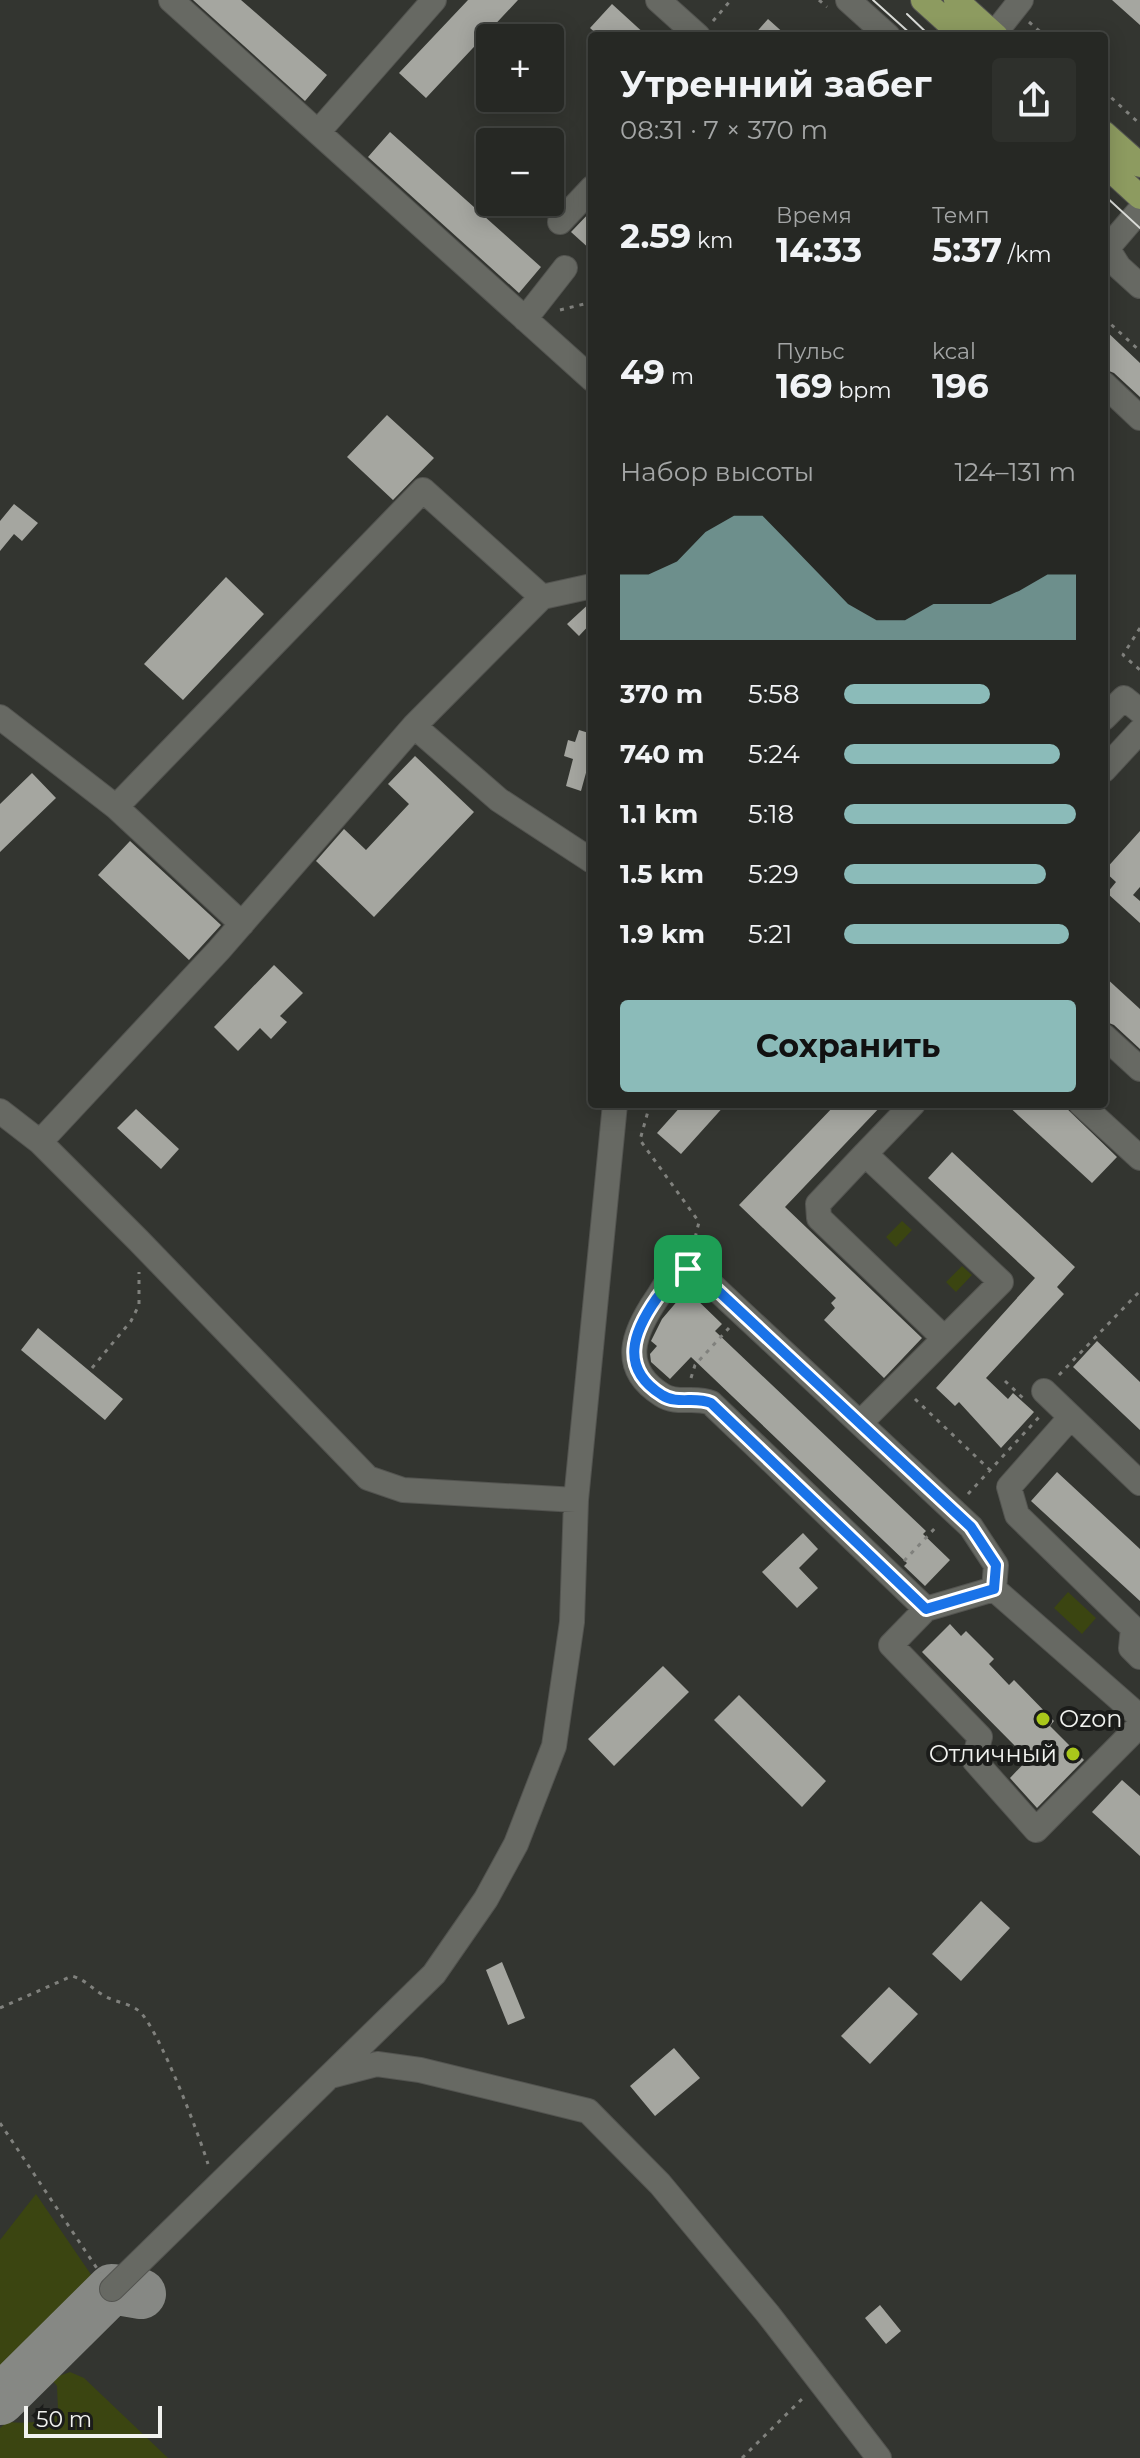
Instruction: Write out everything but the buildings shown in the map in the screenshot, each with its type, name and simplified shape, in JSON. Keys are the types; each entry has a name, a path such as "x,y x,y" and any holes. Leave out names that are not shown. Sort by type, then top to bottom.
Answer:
{"main road":[{"path":"923,0 959,32"},
{"path":"956,0 992,32"},
{"path":"1108,137 1140,165"},
{"path":"1108,168 1140,197"}],"street":[{"path":"171,0 588,375"},
{"path":"318,132 434,0"},
{"path":"658,0 704,30"},
{"path":"848,0 884,32"},
{"path":"997,32 1021,0"},
{"path":"560,222 588,192"},
{"path":"1108,244 1140,210"},
{"path":"1108,251 1119,267 1140,286"},
{"path":"525,319 565,268"},
{"path":"1108,388 1140,418"},
{"path":"116,807 423,490 542,597"},
{"path":"40,1142 242,924 414,726 542,597 588,587"},
{"path":"1108,714 1124,698 1140,711"},
{"path":"0,717 116,807 242,924"},
{"path":"414,726 499,800 588,858"},
{"path":"1108,762 1140,731"},
{"path":"1108,1040 1140,1069"},
{"path":"112,2289 434,1974 486,1899 516,1844 554,1746 572,1622 576,1500 615,1108"},
{"path":"909,1108 818,1204 819,1218 944,1338"},
{"path":"1085,1108 1140,1158"},
{"path":"0,1111 40,1142 368,1478 403,1490 576,1500"},
{"path":"860,1423 1001,1282 865,1154"},
{"path":"926,1609 711,1403 701,1399 671,1400 645,1381 636,1364 634,1348 637,1326 675,1273 694,1271 971,1527 996,1565 994,1589"},
{"path":"1044,1391 1140,1483"},
{"path":"1070,1418 1009,1487 1017,1515 1133,1628 1131,1648 1140,1657"},
{"path":"994,1589 1137,1711 1036,1830 974,1760 980,1737 891,1645 926,1609 994,1589"},
{"path":"326,2078 377,2064 420,2070 588,2111 660,2184 768,2314 818,2383 879,2458"}],"path":[{"path":"704,30 731,0"},
{"path":"1108,95 1140,124"},
{"path":"1108,322 1140,351"},
{"path":"1140,628 1123,655 1140,670"},
{"path":"649,1108 640,1140 699,1222 694,1271"},
{"path":"92,1368 131,1321 139,1305 139,1241"},
{"path":"1044,1391 1140,1291"},
{"path":"685,1399 695,1365 726,1331"},
{"path":"898,1383 1009,1487"},
{"path":"0,2008 72,1976 84,1979 103,1995 142,2014 203,2148 215,2187"},
{"path":"0,2123 112,2289"},
{"path":"742,2458 818,2383"}],"green space":[{"path":"902,1221 912,1230 896,1247 886,1237"},
{"path":"962,1266 972,1275 956,1292 946,1282"},
{"path":"1068,1592 1096,1618 1082,1634 1054,1608"},
{"path":"36,2194 94,2279 0,2374 0,2240"},
{"path":"70,2372 84,2378 168,2458 0,2458 0,2428 7,2422 34,2422 52,2415 58,2410 57,2386 51,2379"}],"taxiway":[{"path":"0,2400 112,2289 141,2294"}],"tram line":[{"path":"873,0 909,32"},
{"path":"907,14 926,32"},
{"path":"1108,199 1140,228"}],"place":[{"name":"Ozon","path":"1043,1719"},
{"name":"Отличный","path":"1073,1754"}],"route":[{"path":"688,1269 699,1273 971,1527 996,1565 994,1589 926,1609 711,1403 701,1399 671,1400 645,1381 636,1364 634,1348 637,1326 675,1273 688,1269"}]}
